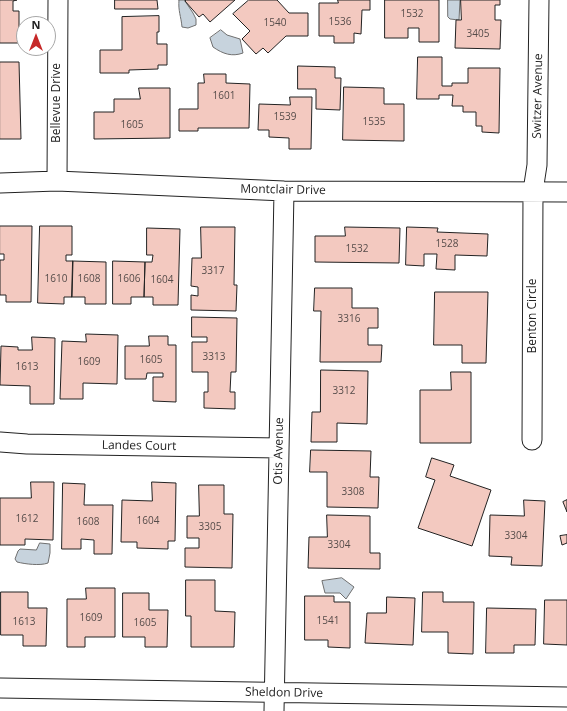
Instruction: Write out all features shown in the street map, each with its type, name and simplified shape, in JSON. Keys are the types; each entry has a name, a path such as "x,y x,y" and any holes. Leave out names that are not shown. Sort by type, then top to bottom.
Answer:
{"street":[{"name":"Bellevue Drive","path":"57,181 58,0"},
{"name":"Switzer Avenue","path":"533,191 537,166 539,0"},
{"name":"Montclair Drive","path":"0,183 57,181 284,191 567,192"},
{"name":"Otis Avenue","path":"274,711 284,191"},
{"name":"Benton Circle","path":"532,440 533,191"},
{"name":"Landes Court","path":"0,442 27,444 279,448"},
{"name":"Sheldon Drive","path":"0,688 567,697"}],"shaded area":[{"path":"179,0 186,0 185,1 196,19 196,25 188,28 182,27"},
{"path":"448,0 460,0 459,20 450,19 448,17"},
{"path":"221,30 227,35 240,39 243,53 235,55 228,54 213,47 210,38"},
{"path":"40,543 50,544 48,563 37,565 17,562 15,559 20,549 36,550"},
{"path":"342,578 354,587 346,599 340,593 325,593 322,581"}],"building":[{"path":"0,0 17,0 13,1 13,11 19,11 19,16 16,16 16,43 0,43"},
{"path":"115,0 157,0 158,9 115,9"},
{"path":"235,0 210,22 203,14 199,17 185,1"},
{"path":"249,0 277,0 289,13 308,13 308,36 286,36 268,53 263,48 256,54 242,39 250,31 233,14"},
{"path":"338,0 370,0 370,10 362,10 361,34 354,33 354,43 334,43 334,36 319,36 319,3 338,3"},
{"path":"385,0 439,0 439,42 419,42 419,28 408,28 408,38 385,38"},
{"path":"461,0 500,0 500,5 495,5 495,20 501,20 500,49 455,48 456,20 461,20"},
{"path":"159,16 157,44 167,44 167,65 158,65 158,69 129,70 129,73 100,73 100,50 122,50 122,17"},
{"path":"418,57 442,57 442,86 452,86 452,83 468,83 468,68 500,68 499,133 482,132 482,126 476,126 476,112 463,112 463,106 452,106 453,95 439,95 439,99 417,99"},
{"path":"0,62 19,62 21,139 0,139"},
{"path":"298,66 335,67 335,78 341,78 340,110 316,109 316,89 298,89"},
{"path":"204,74 226,74 226,83 250,84 249,128 198,128 198,131 179,131 179,109 198,109 198,83 204,83"},
{"path":"344,87 384,88 384,104 404,104 404,141 343,140"},
{"path":"139,88 170,88 170,138 94,139 94,112 114,112 114,99 140,99"},
{"path":"290,97 312,97 311,149 289,149 289,138 269,137 269,130 258,130 259,104 290,105"},
{"path":"0,226 32,226 31,302 6,302 6,295 0,295 0,260 4,260 4,254 0,254"},
{"path":"40,226 72,226 72,255 66,255 66,261 73,261 72,297 64,297 64,304 38,303"},
{"path":"201,227 235,227 234,285 237,285 236,311 191,310 191,295 198,296 198,287 191,286 192,258 201,258"},
{"path":"345,227 400,228 399,263 315,262 315,236 345,236"},
{"path":"407,227 438,228 437,232 488,234 487,256 455,255 455,270 436,269 437,254 424,254 424,266 406,265"},
{"path":"147,228 180,229 178,305 153,305 153,297 144,297 145,262 152,262 153,255 147,255"},
{"path":"73,261 106,262 106,304 85,304 85,297 72,297"},
{"path":"113,261 145,262 144,297 131,297 131,304 113,304"},
{"path":"315,288 352,288 352,308 378,308 378,328 368,328 368,345 382,345 381,362 320,362 321,311 314,311"},
{"path":"435,292 488,292 486,363 462,363 462,345 434,345"},
{"path":"192,317 237,318 236,372 231,372 230,392 235,392 235,409 204,408 204,392 208,392 208,372 192,372 192,342 207,342 207,337 192,337"},
{"path":"86,334 118,335 117,384 83,383 83,399 60,399 62,341 86,342"},
{"path":"149,336 168,336 168,345 176,345 176,402 153,401 153,377 163,377 163,373 147,373 146,379 125,379 125,346 149,346"},
{"path":"32,337 55,338 54,404 30,404 30,386 0,385 1,346 18,347 18,350 32,350"},
{"path":"321,370 368,371 367,424 337,423 337,442 311,442 312,412 320,412"},
{"path":"451,372 471,372 471,443 420,443 420,390 451,390"},
{"path":"311,450 371,451 370,477 379,477 378,508 327,507 327,472 310,472"},
{"path":"432,458 454,465 450,476 491,490 472,546 418,528 435,480 426,477"},
{"path":"31,482 54,482 53,540 25,539 25,545 0,545 0,498 31,498"},
{"path":"152,482 176,483 175,541 168,541 168,549 137,548 137,542 121,542 122,500 152,501"},
{"path":"63,483 85,484 84,505 113,505 112,554 94,554 94,540 81,539 81,549 62,549"},
{"path":"199,485 224,485 224,514 233,514 232,568 185,567 185,548 199,548 199,538 187,538 187,516 199,516"},
{"path":"524,500 545,501 542,566 511,565 512,557 489,556 490,515 524,516"},
{"path":"567,500 567,512 563,502"},
{"path":"327,515 370,516 370,553 380,553 380,569 308,568 309,537 327,537"},
{"path":"567,535 567,543 562,545 560,536"},
{"path":"186,580 215,580 215,611 235,612 234,647 191,647 191,616 186,616"},
{"path":"86,588 115,588 115,637 85,637 85,647 67,647 67,599 86,599"},
{"path":"1,592 28,592 28,608 47,608 46,646 23,646 23,635 1,635"},
{"path":"423,592 443,592 443,602 474,602 473,654 448,653 448,632 422,632"},
{"path":"123,593 149,593 149,610 168,610 167,647 145,647 145,637 123,637"},
{"path":"305,596 334,596 334,602 350,602 350,648 328,647 328,640 305,640"},
{"path":"387,597 415,598 413,645 365,643 367,613 386,613"},
{"path":"545,600 567,600 567,645 544,644"},
{"path":"487,608 536,609 535,645 514,645 514,653 486,653"}]}
